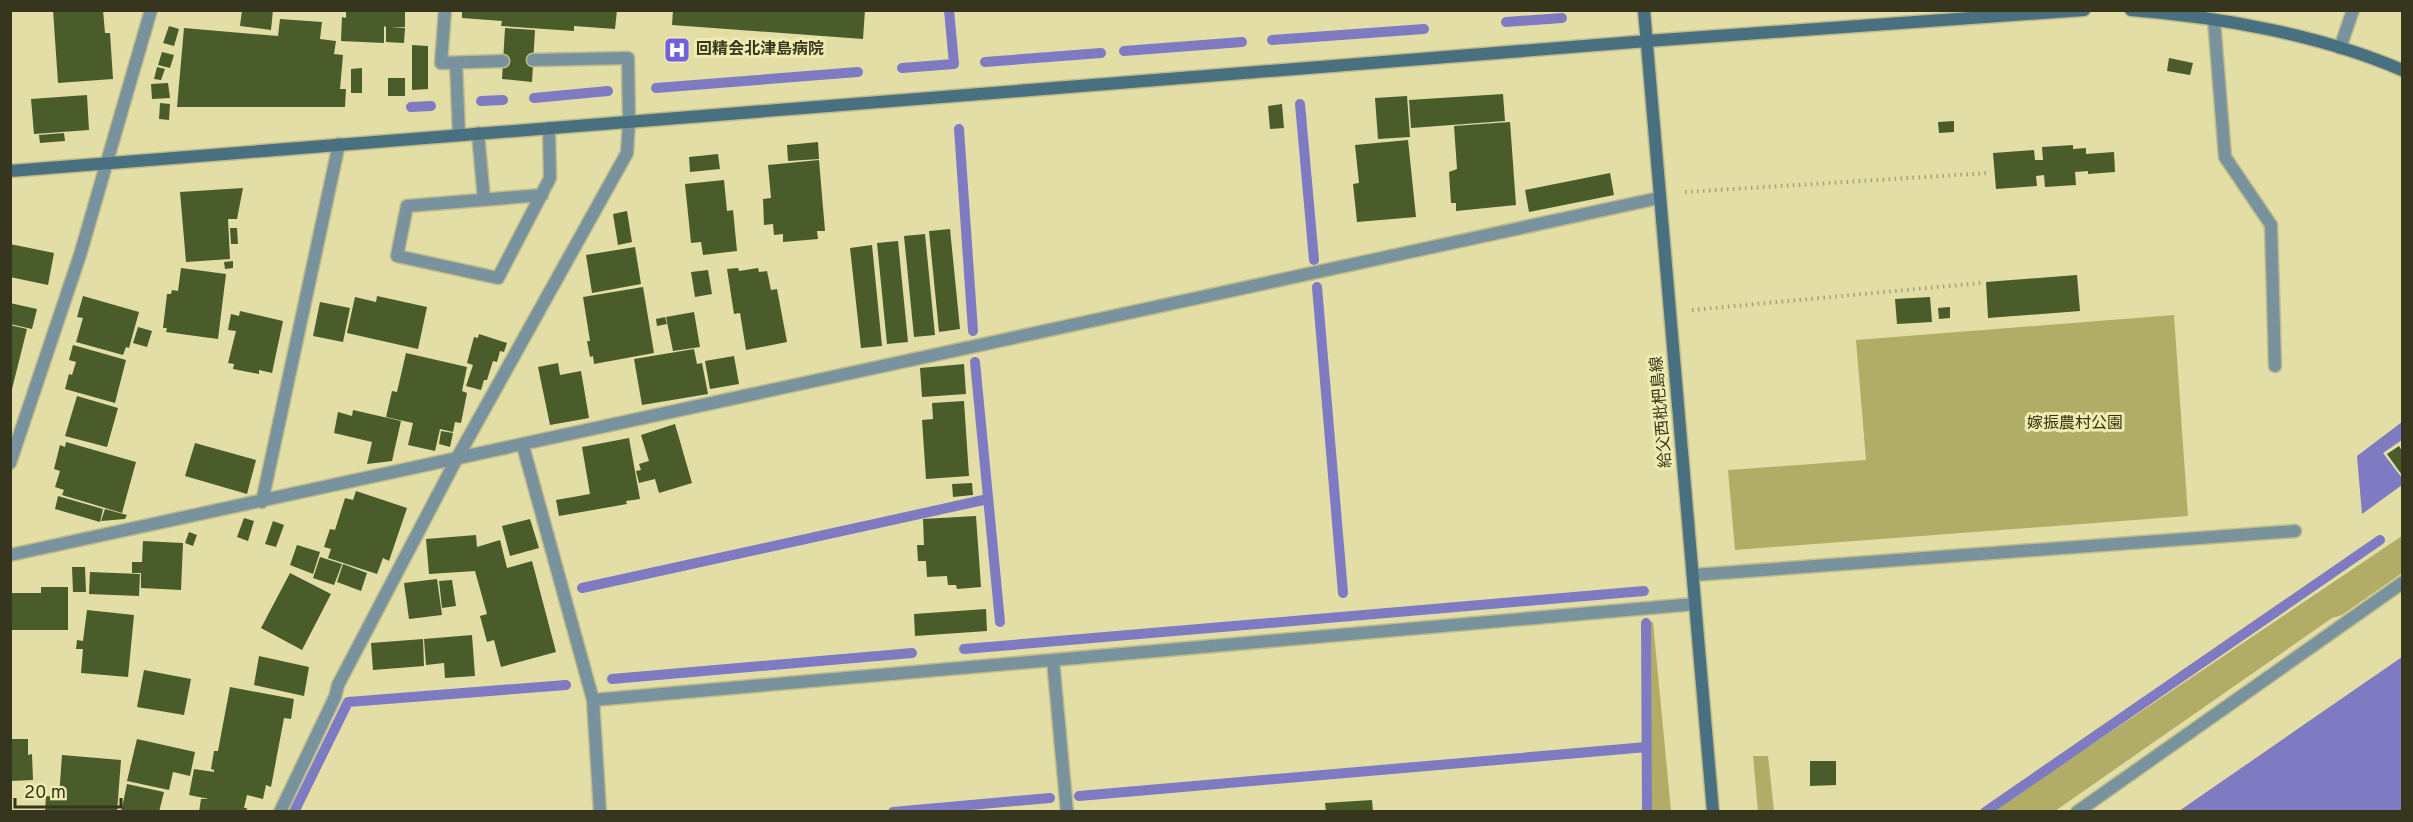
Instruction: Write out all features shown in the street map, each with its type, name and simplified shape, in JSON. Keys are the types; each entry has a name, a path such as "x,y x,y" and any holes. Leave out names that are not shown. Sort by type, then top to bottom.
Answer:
{"street":[{"path":"10,464 80,255 105,162 151,10"},
{"path":"445,10 441,63 503,61"},
{"name":"給父西枇杷島線","path":"1644,10 1713,812"},
{"path":"10,171 1647,41 2084,10"},
{"path":"2131,10 2244,25 2340,48 2403,70"},
{"path":"2340,48 2353,10"},
{"path":"2214,20 2225,157 2271,225 2275,366"},
{"path":"280,812 335,697 338,685 456,460 627,153 628,58 533,60"},
{"path":"456,63 459,135"},
{"path":"542,195 407,206 397,256 498,278 542,195 550,178 549,128"},
{"path":"478,133 484,200"},
{"path":"262,502 339,144"},
{"path":"10,555 523,446 1659,196"},
{"path":"523,446 593,700 600,812"},
{"path":"1693,575 2295,531"},
{"path":"2077,812 2403,582"},
{"path":"593,700 1695,604"},
{"path":"1053,660 1066,812"}],"path":[{"path":"1659,196 1989,173"},
{"path":"1670,312 1981,283"}],"green space":[{"name":"嫁振農村公園","path":"2174,315 2188,516 1735,550 1728,470 1866,460 1856,340"},
{"path":"2402,536 2402,573 2342,615 2332,618 2055,811 1993,811"},
{"path":"1648,622 1653,622 1671,811 1651,811"},
{"path":"1753,756 1768,756 1774,811 1758,811"}],"shaded area":[{"path":"2402,422 2402,440 2383,453 2402,478 2402,485 2362,514 2357,456"},
{"path":"2402,657 2402,811 2179,811"}],"building":[{"path":"53,10 103,10 105,33 110,33 113,79 58,83"},
{"path":"242,10 273,10 271,30 240,26"},
{"path":"346,10 405,10 405,27 391,27 405,28 404,43 386,42 386,27 384,26 384,43 341,41 342,17 346,18"},
{"path":"462,10 617,10 615,29 574,26 574,31 501,26 502,21 462,18"},
{"path":"673,10 865,10 863,39 672,25"},
{"path":"280,19 322,22 320,39 336,41 334,54 343,55 340,89 346,89 345,107 177,107 184,28 278,36"},
{"path":"169,26 179,29 174,46 163,43"},
{"path":"505,28 535,30 532,82 502,79"},
{"path":"412,45 428,46 428,89 412,90"},
{"path":"162,52 174,55 170,68 158,65"},
{"path":"2169,58 2193,63 2190,75 2167,71"},
{"path":"157,67 165,69 161,80 154,79"},
{"path":"362,68 362,93 351,93 351,69"},
{"path":"388,78 405,78 405,96 388,96"},
{"path":"168,83 170,98 152,99 151,84"},
{"path":"1503,94 1505,121 1411,128 1409,100"},
{"path":"87,95 89,130 34,134 31,99"},
{"path":"1407,96 1410,137 1378,139 1375,98"},
{"path":"160,103 170,104 169,120 159,119"},
{"path":"1282,104 1284,128 1270,129 1268,106"},
{"path":"1954,121 1954,132 1939,133 1938,122"},
{"path":"1510,122 1516,205 1456,211 1456,203 1451,203 1449,172 1457,169 1454,126"},
{"path":"64,133 65,141 40,143 39,135"},
{"path":"1408,140 1416,217 1357,222 1353,184 1359,183 1355,145"},
{"path":"818,142 819,159 788,161 787,145"},
{"path":"2073,145 2073,149 2086,148 2086,154 2114,152 2115,172 2088,174 2088,171 2075,172 2076,185 2045,187 2044,175 2036,176 2037,186 1996,189 1993,153 2034,150 2035,160 2043,160 2042,147"},
{"path":"718,154 720,169 690,172 689,157"},
{"path":"819,160 825,231 817,231 818,239 783,242 783,234 774,235 773,224 764,225 763,199 771,198 768,165"},
{"path":"1610,173 1614,195 1529,212 1525,190"},
{"path":"724,180 727,211 733,210 737,251 703,255 701,242 691,243 685,184"},
{"path":"243,188 237,219 228,219 230,259 186,262 180,192"},
{"path":"627,211 632,242 618,245 613,214"},
{"path":"230,228 237,228 238,244 231,244"},
{"path":"950,229 960,329 939,332 929,231"},
{"path":"925,234 935,335 914,337 904,236"},
{"path":"898,241 908,342 887,344 877,243"},
{"path":"10,244 54,253 48,285 10,277"},
{"path":"872,245 882,346 861,348 850,248"},
{"path":"635,247 641,284 592,293 586,255"},
{"path":"233,261 233,268 225,269 224,262"},
{"path":"181,268 226,274 218,339 166,332 167,328 163,328 167,294 171,294 172,290 178,291"},
{"path":"738,268 739,271 758,268 759,272 767,271 771,290 777,289 787,342 746,350 740,313 734,314 727,269"},
{"path":"708,270 712,294 695,297 691,272"},
{"path":"2077,275 2080,311 1988,318 1986,282"},
{"path":"643,287 654,353 594,364 587,341 590,341 583,297"},
{"path":"83,296 139,312 129,348 126,347 123,355 76,342 83,318 77,317"},
{"path":"377,296 427,307 418,349 347,333 355,297 376,302"},
{"path":"1930,297 1932,322 1897,324 1895,299"},
{"path":"320,302 350,308 343,342 313,336"},
{"path":"10,303 37,309 32,329 10,324"},
{"path":"1950,307 1950,318 1939,319 1938,308"},
{"path":"240,311 283,321 272,373 259,370 259,374 233,369 234,364 228,363 236,331 228,330 231,314 239,316"},
{"path":"694,312 700,347 673,351 666,317"},
{"path":"665,317 667,324 657,326 656,319"},
{"path":"10,325 27,329 11,393 10,393"},
{"path":"138,327 152,331 147,347 133,343"},
{"path":"479,334 507,343 504,352 500,351 497,362 493,361 481,390 466,386 473,365 467,363 474,337 478,338"},
{"path":"73,345 126,360 115,403 65,389 69,374 72,375 76,362 69,360"},
{"path":"694,349 697,364 702,363 708,394 642,405 634,359"},
{"path":"406,353 467,367 462,391 467,393 461,423 455,422 453,432 440,429 435,451 408,445 413,423 386,417 392,391 397,392"},
{"path":"734,356 739,384 710,389 705,361"},
{"path":"558,363 560,375 581,371 589,418 550,425 538,367"},
{"path":"964,364 966,394 922,397 920,368"},
{"path":"77,396 118,408 107,447 65,436"},
{"path":"964,401 969,476 926,479 922,420 933,419 932,403"},
{"path":"353,410 401,421 392,461 367,464 372,442 334,433 338,412 352,416"},
{"path":"675,424 692,483 659,493 655,479 639,483 636,471 641,470 639,464 649,461 641,435"},
{"path":"441,431 453,433 450,447 439,444"},
{"path":"629,438 640,499 626,501 627,504 559,516 556,500 590,494 582,447"},
{"path":"66,442 136,462 122,513 62,495 64,490 55,487 60,471 54,469 60,445 65,447"},
{"path":"195,443 256,460 247,494 185,476"},
{"path":"2399,446 2402,451 2402,475 2387,454"},
{"path":"972,483 973,495 953,497 952,484"},
{"path":"356,491 407,508 389,561 383,558 377,574 328,558 331,549 324,547 330,529 335,530 345,498 353,500"},
{"path":"58,496 103,509 100,522 55,509"},
{"path":"105,509 127,515 125,519 101,521"},
{"path":"976,516 981,587 957,589 956,585 948,585 947,576 927,577 926,561 918,561 917,545 924,545 923,519"},
{"path":"244,518 254,521 248,541 237,537"},
{"path":"530,519 539,548 510,556 502,526"},
{"path":"273,521 284,525 276,547 265,544"},
{"path":"189,532 197,535 193,546 185,543"},
{"path":"476,535 477,547 500,540 507,568 532,561 556,652 501,667 494,640 487,642 480,616 487,614 475,571 429,574 426,539"},
{"path":"143,541 183,543 181,590 141,588 141,573 132,573 132,562 142,562"},
{"path":"297,545 320,552 313,574 290,565"},
{"path":"320,557 342,564 334,585 313,578"},
{"path":"343,564 367,573 361,591 337,582"},
{"path":"72,567 85,567 86,592 73,592"},
{"path":"90,572 140,574 139,596 89,594"},
{"path":"290,573 331,594 302,650 261,628"},
{"path":"437,579 442,615 409,619 404,583"},
{"path":"452,580 456,606 442,608 439,581"},
{"path":"41,587 68,587 68,630 10,630 10,593 41,593"},
{"path":"986,609 987,631 915,636 914,614"},
{"path":"87,610 134,615 128,677 81,673 83,649 76,649 77,640 83,641"},
{"path":"472,635 475,676 445,678 444,663 426,665 424,639"},
{"path":"423,639 424,666 373,670 371,643"},
{"path":"259,656 309,667 304,696 254,685"},
{"path":"144,670 191,679 184,715 137,707"},
{"path":"230,687 294,699 291,719 284,718 271,787 266,785 263,799 247,795 244,808 247,808 246,812 199,812 201,799 209,799 189,795 194,769 214,772 211,769 214,751 218,751"},
{"path":"10,739 28,739 28,755 32,754 33,780 10,781"},
{"path":"137,739 195,752 190,776 173,772 169,790 127,781"},
{"path":"62,755 121,760 117,812 45,812 46,796 59,797"},
{"path":"1810,761 1836,761 1836,785 1810,786"},
{"path":"127,784 164,792 159,812 121,812"},
{"path":"1372,800 1373,812 1326,812 1325,803"}],"waterway":[{"path":"902,68 954,64 949,10"},
{"path":"1506,22 1562,18"},
{"path":"1272,40 1424,29"},
{"path":"1124,51 1242,42"},
{"path":"985,62 1101,53"},
{"path":"656,88 858,72"},
{"path":"534,98 608,91"},
{"path":"481,101 503,100"},
{"path":"1300,104 1314,260"},
{"path":"411,107 431,106"},
{"path":"959,129 973,331"},
{"path":"1317,287 1343,593"},
{"path":"975,362 1000,622"},
{"path":"582,588 988,499"},
{"path":"1985,812 2380,540"},
{"path":"964,649 1644,591"},
{"path":"1646,623 1647,812"},
{"path":"612,679 912,653"},
{"path":"294,812 348,702 566,685"},
{"path":"1079,796 1647,747"},
{"path":"893,812 1050,798"}],"place":[{"name":"回精会北津島病院","path":"677,50"}]}
